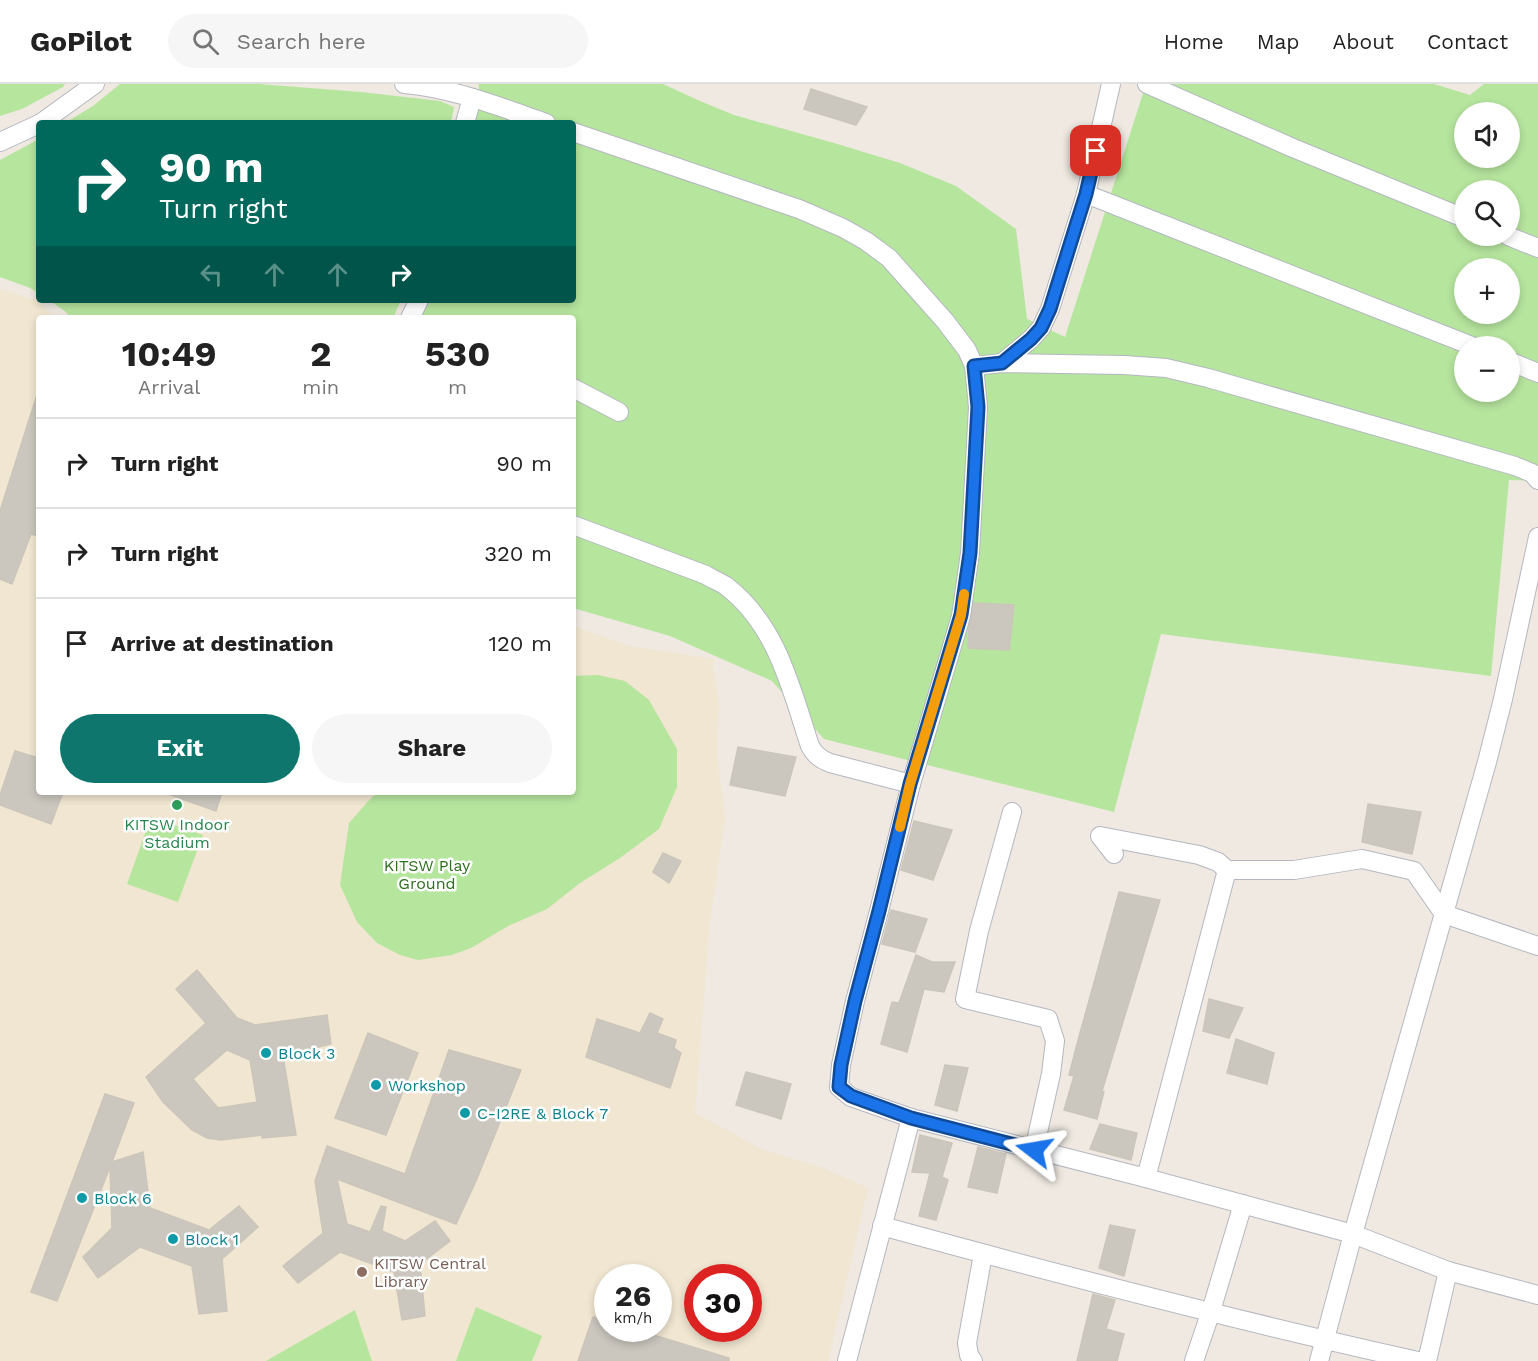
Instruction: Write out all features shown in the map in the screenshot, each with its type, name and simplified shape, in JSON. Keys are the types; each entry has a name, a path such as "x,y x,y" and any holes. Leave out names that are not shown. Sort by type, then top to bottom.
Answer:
{"street":[{"path":"46,120 95,84"},
{"path":"404,84 448,91 537,120"},
{"path":"1002,363 1041,328 1050,309 1086,194 1111,84"},
{"path":"1147,84 1293,148 1454,214"},
{"path":"466,120 472,98"},
{"path":"0,142 36,126"},
{"path":"576,133 799,209 843,228 866,241 889,258 945,321 967,350 974,366 978,388 978,418 970,553 961,615 910,784 855,1001 841,1065 839,1087 851,1096 911,1118 1353,1234 1448,1271 1538,1295"},
{"path":"1086,194 1454,339"},
{"path":"1520,241 1538,248"},
{"path":"974,366 1002,363 1166,368 1515,466 1532,473 1538,480"},
{"path":"1520,366 1538,373"},
{"path":"576,390 619,412"},
{"path":"576,526 706,575 724,585 746,603 774,646 787,674 810,746 815,754 830,763 910,784"},
{"path":"1319,1361 1484,773 1503,699 1538,537"},
{"path":"1012,812 979,931 965,999 1048,1019 1055,1041 1052,1074 1034,1150"},
{"path":"1114,854 1100,836 1199,855 1218,862 1227,870 1294,870 1362,859 1414,871 1444,914 1538,946"},
{"path":"1146,1178 1227,870"},
{"path":"847,1361 911,1118"},
{"path":"1194,1361 1243,1204"},
{"path":"882,1226 984,1254 1418,1361"},
{"path":"973,1361 969,1355 967,1343 984,1254"},
{"path":"1427,1361 1448,1271"}],"shaded area":[{"path":"0,289 36,300 36,303 41,303 51,315 36,315 36,795 576,795 576,627 630,646 714,659 713,671 719,702 717,753 725,818 709,930 695,1113 764,1150 824,1168 868,1188 828,1361 0,1361"}],"green space":[{"path":"0,84 65,84 22,109 0,116"},
{"path":"120,84 259,84 440,101 454,107 452,120 70,120 93,106"},
{"path":"479,84 663,84 734,115 900,163 956,186 1016,229 1027,319 1065,337 1146,84 1434,84 1470,95 1484,84 1538,84 1538,481 1509,480 1491,676 1161,634 1114,812 824,739 772,681 670,636 576,609 576,315 412,315 418,303 576,303 576,120 475,120"},
{"path":"36,141 36,291 0,277 0,160"},
{"path":"53,303 400,303 394,315 68,315"},
{"name":"KITSW Play Ground","path":"598,675 625,681 649,700 677,749 677,787 659,829 620,858 580,883 547,909 508,926 471,948 452,955 418,960 400,955 377,943 357,922 340,885 349,823 375,795 576,795 576,676"},
{"path":"151,817 203,835 178,902 127,884"},
{"path":"476,1307 542,1336 532,1361 456,1361"},
{"path":"355,1310 372,1361 266,1361"}],"building":[{"path":"811,89 867,107 856,125 804,109"},
{"path":"36,398 36,535 31,534 12,584 0,579 0,511"},
{"path":"974,603 1014,605 1009,650 968,648"},
{"path":"738,747 796,757 785,796 730,785"},
{"path":"15,751 36,757 36,795 62,795 51,824 0,805 0,795"},
{"path":"171,795 221,795 216,811"},
{"path":"1368,804 1421,812 1412,854 1362,842"},
{"path":"914,821 952,830 933,880 901,870"},
{"path":"663,853 681,861 669,883 653,872"},
{"path":"1119,892 1160,900 1102,1091 1104,1092 1097,1119 1064,1110 1074,1076 1069,1075"},
{"path":"891,910 927,919 915,952 882,944"},
{"path":"916,955 932,962 955,962 944,992 924,989 907,1052 881,1044 892,1002 899,1003"},
{"name":"Block 3","path":"197,970 237,1018 255,1025 327,1015 331,1044 283,1056 296,1135 262,1138 262,1135 221,1140 207,1138 192,1130 163,1102 146,1077 206,1023 176,989","holes":["227,1050 250,1060 257,1102 218,1108 193,1079"]},
{"path":"1209,999 1243,1008 1229,1038 1203,1031"},
{"path":"650,1013 663,1019 657,1033 676,1040 674,1048 681,1053 670,1088 586,1057 597,1019 640,1033"},
{"name":"Workshop","path":"368,1033 418,1053 386,1135 335,1118"},
{"path":"1236,1039 1274,1053 1267,1084 1227,1073"},
{"path":"449,1050 521,1070 456,1224 337,1179 347,1224 370,1232 381,1206 386,1207 382,1231 405,1241 435,1221 450,1241 420,1264 425,1316 402,1320 394,1272 340,1252 298,1283 283,1266 323,1233 315,1181 327,1146 405,1174"},
{"path":"945,1065 968,1068 957,1111 935,1105"},
{"path":"746,1072 791,1084 781,1119 736,1105"},
{"name":"Block 1","path":"105,1094 134,1103 112,1162 143,1152 150,1208 209,1230 239,1206 258,1227 222,1259 227,1311 199,1314 192,1266 140,1247 98,1278 83,1257 112,1228 110,1167 57,1301 31,1292"},
{"path":"1100,1124 1137,1133 1131,1160 1090,1149"},
{"path":"920,1135 952,1143 942,1177 948,1180 936,1220 919,1216 930,1173 912,1172"},
{"path":"978,1147 1006,1154 997,1193 968,1187"},
{"path":"1110,1225 1135,1230 1124,1276 1099,1268"},
{"path":"1093,1294 1115,1300 1106,1329 1124,1334 1117,1361 1077,1361"},
{"path":"593,1317 594,1342 672,1341 729,1358 729,1361 578,1361"}],"slow traffic":[{"path":"900,827 910,784 961,615 964,594"}],"place":[{"name":"KITSW Indoor Stadium","path":"177,805"},
{"name":"Block 3","path":"266,1053"},
{"name":"Workshop","path":"376,1085"},
{"name":"C-I2RE & Block 7","path":"465,1113"},
{"name":"Block 6","path":"82,1198"},
{"name":"Block 1","path":"173,1239"},
{"name":"KITSW Central Library","path":"362,1272"}],"route":[{"path":"1034,1150 911,1118 851,1096 839,1087 841,1065 855,1001 910,784 961,615 970,553 978,407 978,388 974,366 1002,363 1041,328 1050,309 1086,194 1096,151"}]}
